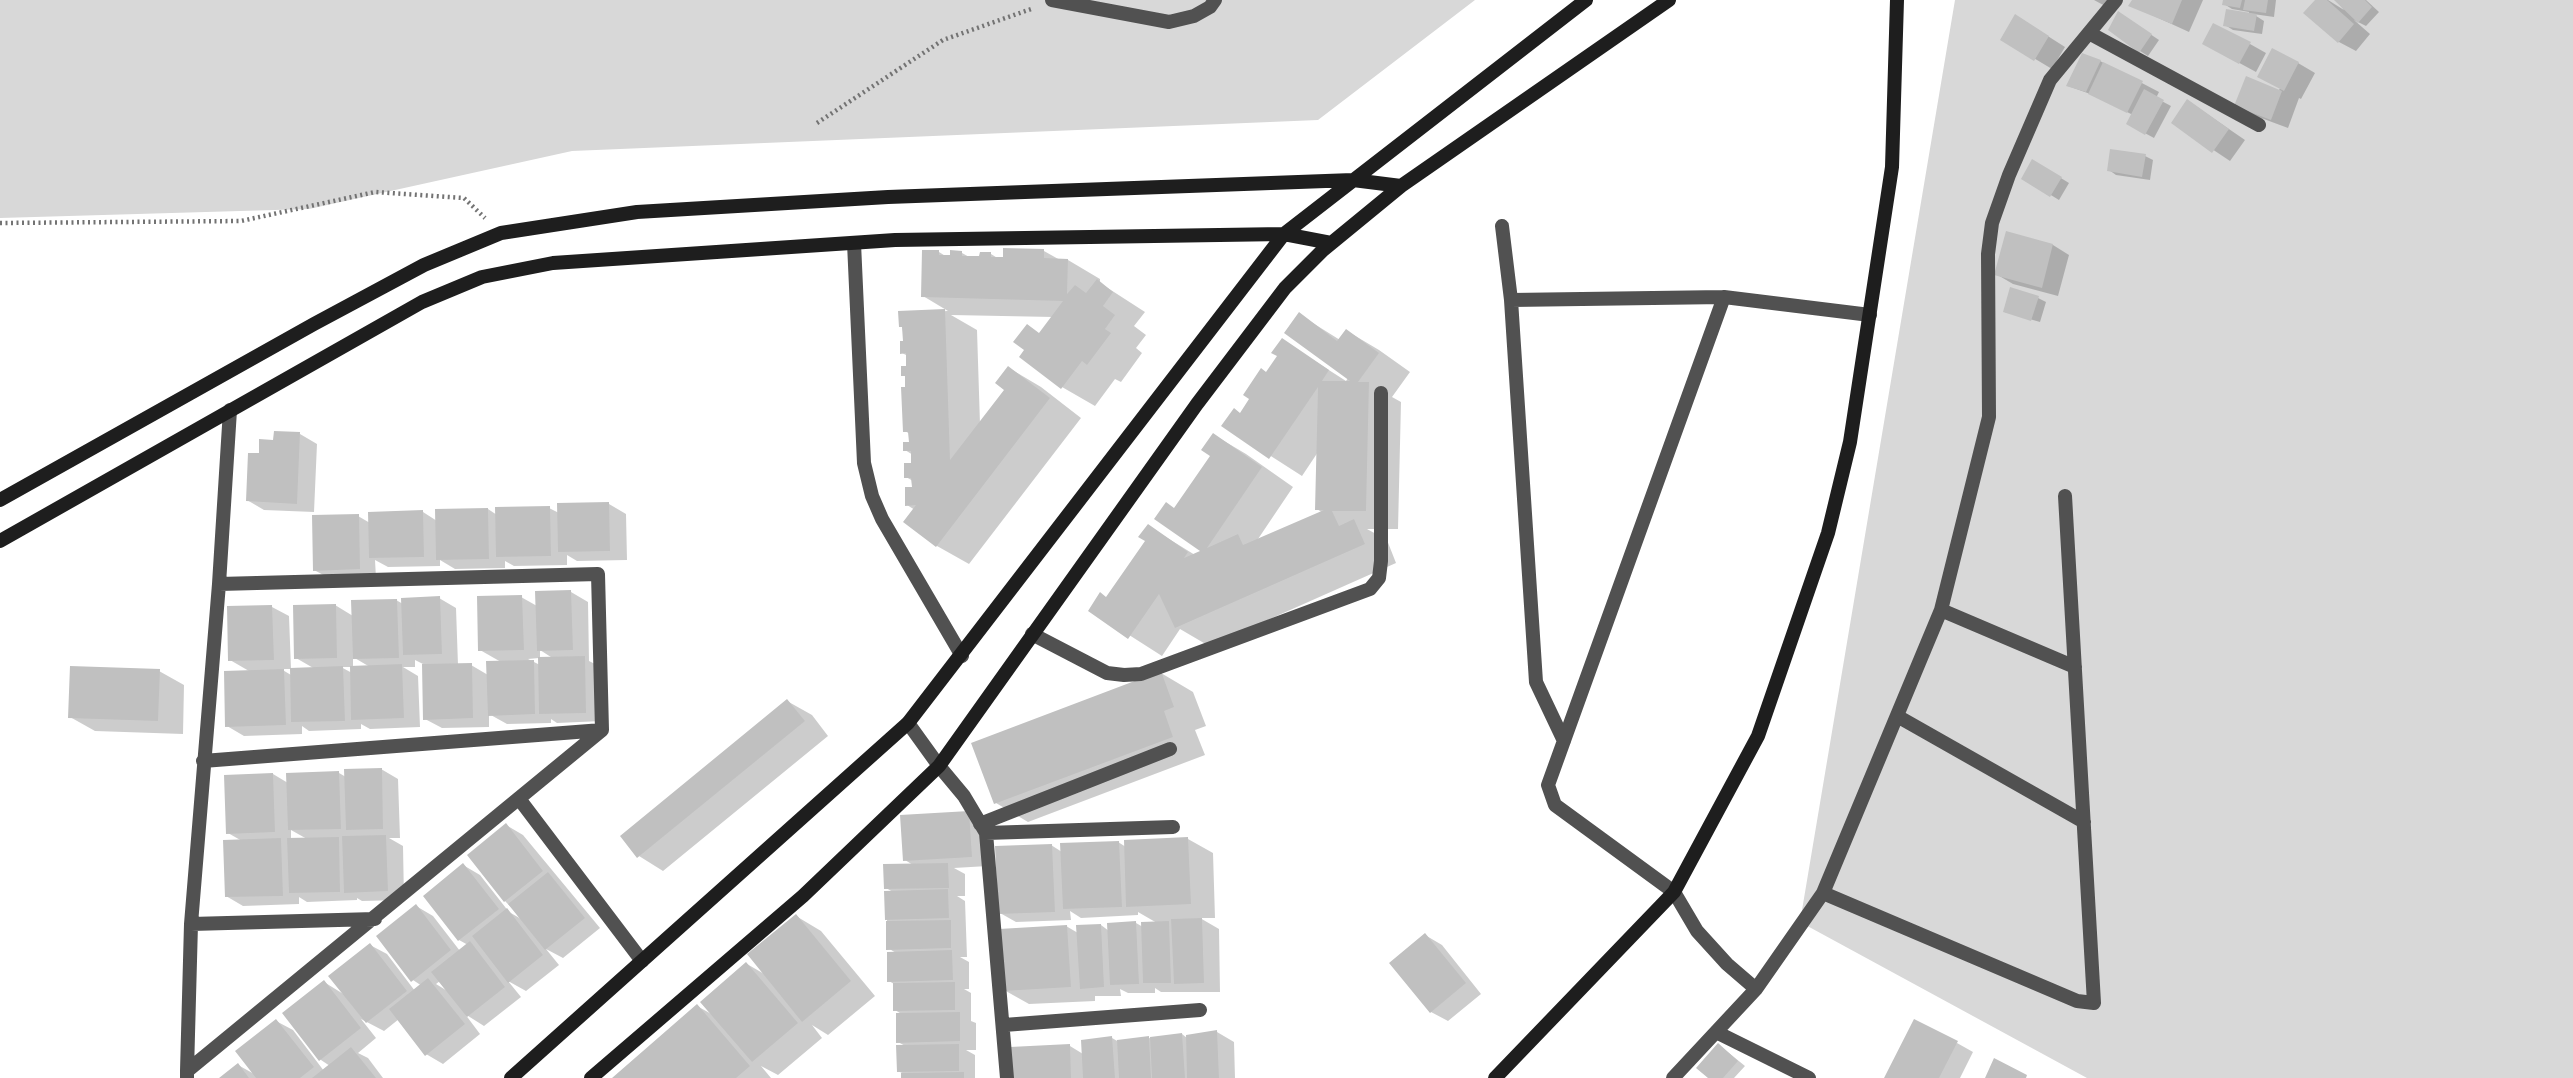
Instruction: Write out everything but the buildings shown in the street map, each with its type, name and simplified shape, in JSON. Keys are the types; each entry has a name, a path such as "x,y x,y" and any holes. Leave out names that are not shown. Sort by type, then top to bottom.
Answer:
{"street":[{"path":"1053,1 1168,22 1194,16 1210,7 1215,0"},
{"path":"511,1078 908,723 1284,234 1586,0"},
{"path":"591,1078 803,896 939,766 1285,288 1331,243 1401,186 1669,0"},
{"path":"1495,1078 1674,892 1758,736 1828,533 1850,442 1892,167 1897,0"},
{"path":"1673,1078 1756,989 1823,893 1941,610 1989,417 1988,254 1992,223 2009,175 2050,80 2116,0"},
{"path":"2089,33 2259,125"},
{"path":"0,500 350,304 424,265 501,233 637,212 888,197 1353,180 1401,186"},
{"path":"1502,226 1511,300 1536,682 1564,741"},
{"path":"0,541 422,302 482,277 553,263 895,240 1284,234 1331,243"},
{"path":"854,243 864,463 872,496 882,519 962,656"},
{"path":"1511,300 1724,298 1870,315"},
{"path":"1724,298 1548,785 1555,805 1674,892 1697,931 1727,964 1756,989"},
{"path":"1032,634 1107,673 1141,674 1370,589 1379,578 1381,561 1381,393"},
{"path":"187,1075 191,924 219,584 230,410"},
{"path":"1823,893 2077,1001 2094,1003 2065,496"},
{"path":"219,584 598,574 602,730"},
{"path":"1941,610 2075,667"},
{"path":"1897,716 2084,821"},
{"path":"908,723 964,796 983,828 1007,1078"},
{"path":"204,761 602,730"},
{"path":"187,1075 602,730"},
{"path":"983,828 1170,749"},
{"path":"520,800 642,961"},
{"path":"983,828 1173,827"},
{"path":"191,924 375,919"},
{"path":"1004,1026 1200,1010"},
{"path":"1716,1032 1809,1078"}],"path":[{"path":"817,123 943,40 1053,1"},
{"path":"0,223 241,222 375,192 464,198 501,233"}],"shaded area":[{"path":"0,0 1475,0 1318,120 572,151 309,209 0,218"},
{"path":"1955,0 2573,0 2573,1078 2087,1078 1800,922"}]}
